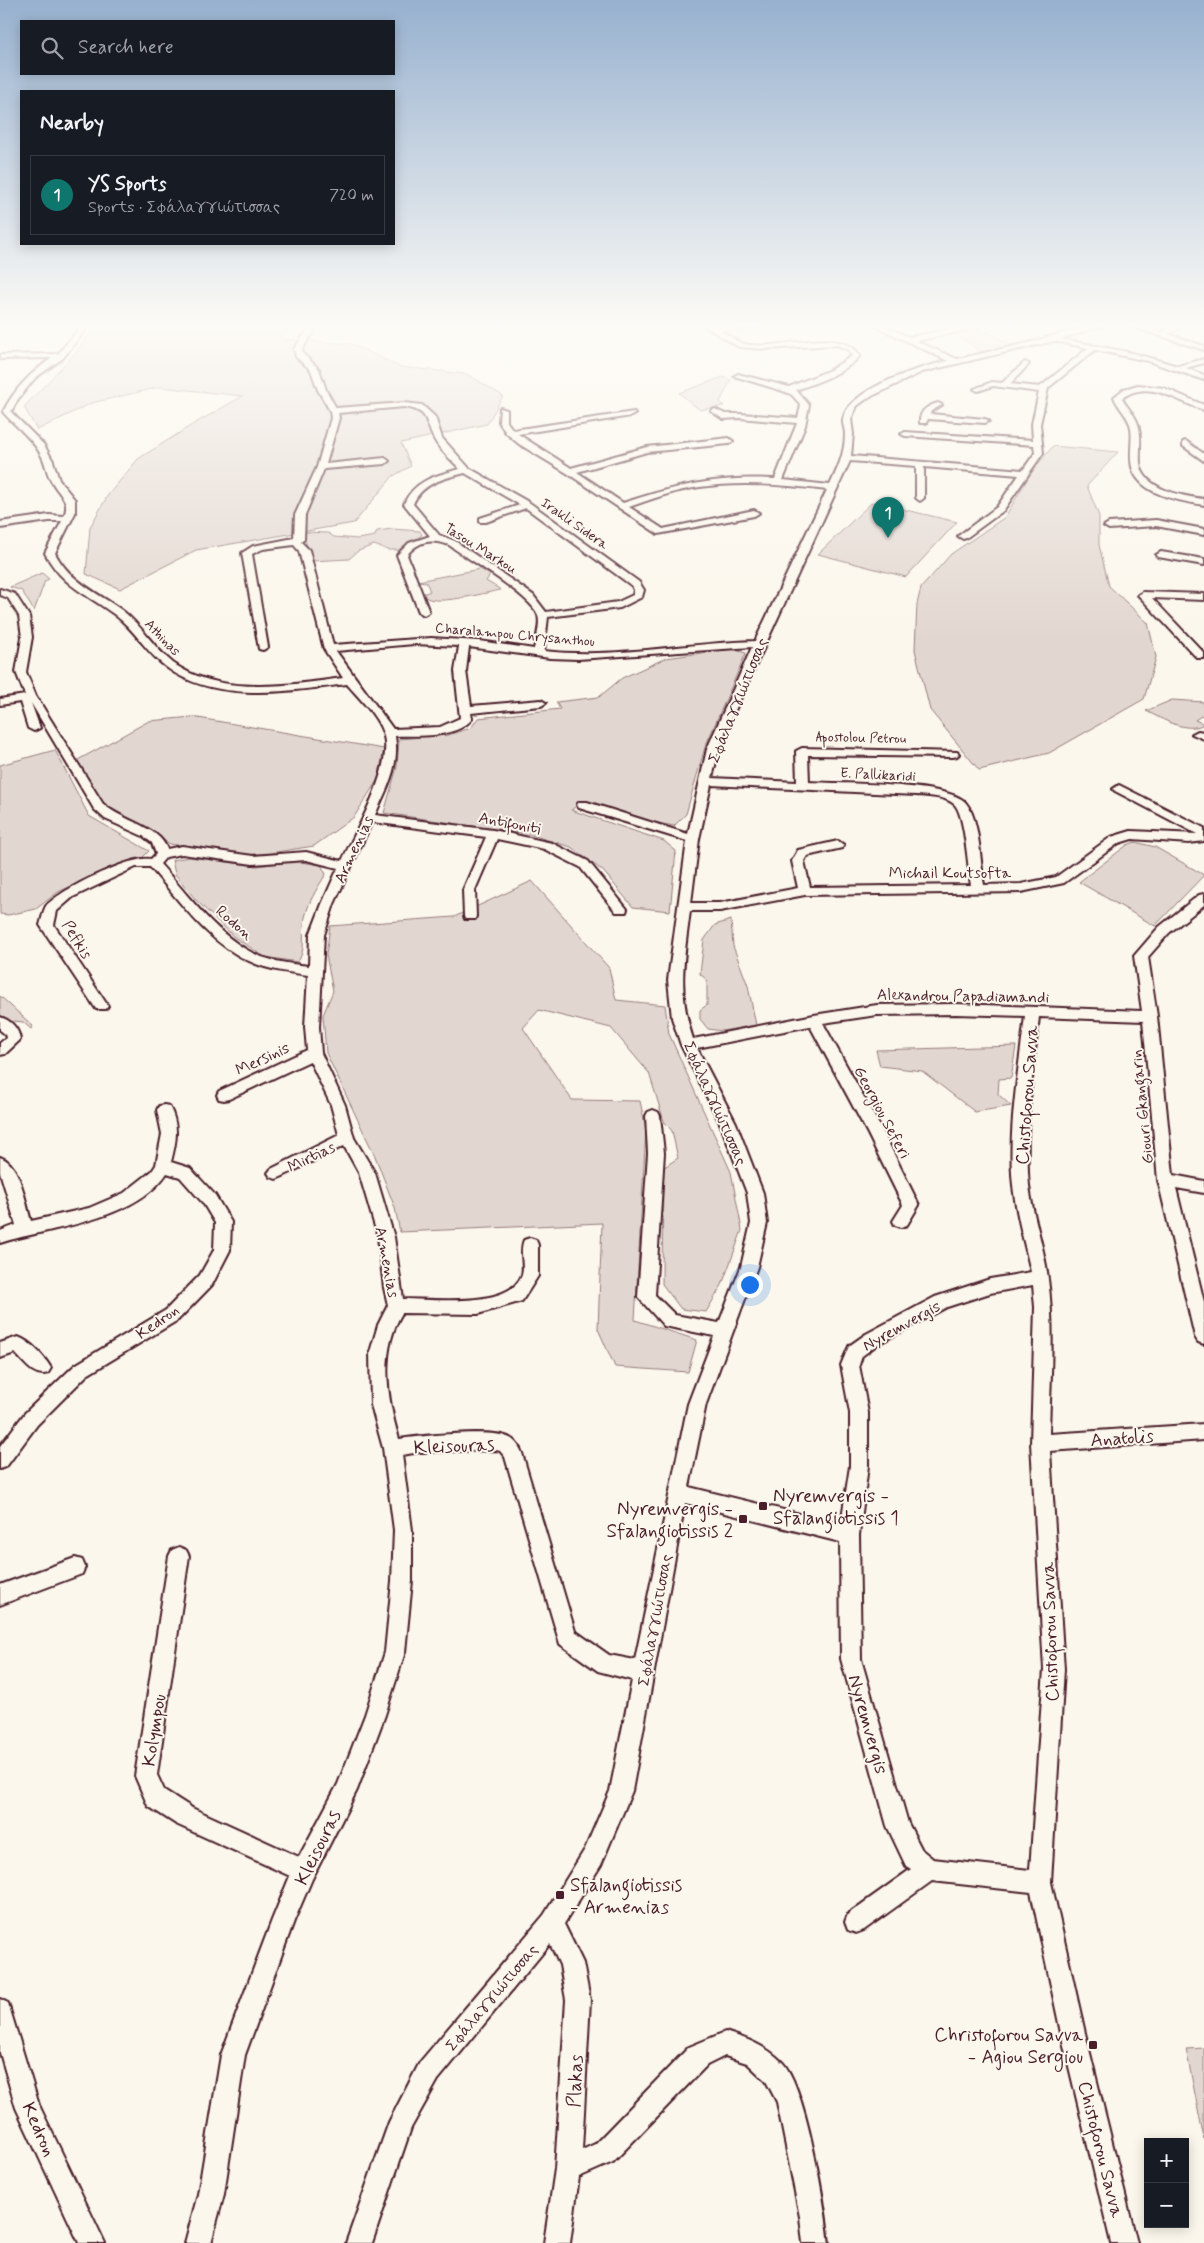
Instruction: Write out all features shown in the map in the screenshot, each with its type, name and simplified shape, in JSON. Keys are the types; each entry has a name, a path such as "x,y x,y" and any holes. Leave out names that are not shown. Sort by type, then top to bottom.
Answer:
{"street":[{"path":"0,524 50,518 67,519 71,508 71,501 67,492 56,482 49,461 38,443 25,430"},
{"path":"263,647 247,554 250,550 296,542 299,539 300,515 321,467 332,430"},
{"name":"Irakli Sidera","path":"435,430 438,439 466,470 527,506 579,541 636,584 639,590 638,596 620,605 543,615"},
{"path":"509,430 542,456 570,471 661,532 754,513"},
{"path":"511,433 532,430"},
{"path":"778,482 798,430"},
{"name":"Σφάλαγγιώτισσας","path":"359,2243 401,2122 429,2071 552,1923 593,1857 621,1792 678,1493 697,1404 749,1267 759,1223 754,1193 728,1123 688,1045 679,1018 675,980 693,838 713,749 759,644 831,488 847,458 848,430"},
{"path":"921,434 922,430"},
{"path":"963,536 1000,509 1039,453 1037,430"},
{"path":"1134,430 1137,468 1144,480 1158,489 1185,499 1204,502"},
{"path":"906,434 1039,442"},
{"path":"570,471 647,450 729,441"},
{"path":"1186,444 1204,458"},
{"path":"847,458 1024,473"},
{"path":"321,467 385,461"},
{"path":"920,464 920,498"},
{"name":"Tasou Markou","path":"466,470 419,487 411,495 408,504 436,537 452,543 517,587 530,597 543,615"},
{"path":"622,506 699,484 746,481 778,482 831,488"},
{"path":"483,520 527,506"},
{"name":"Athinas","path":"67,519 50,553 59,572 121,615 140,632 170,666 191,676 208,681 249,688 298,687 350,680"},
{"path":"1108,526 1156,523 1204,532"},
{"path":"424,612 402,555 406,548 420,541 436,537"},
{"name":"Armenias","path":"296,542 304,550 330,648 350,680 383,722 389,734 392,752 385,780 317,935 312,1027 314,1053 338,1105 347,1138 367,1173 386,1237 392,1288 397,1306"},
{"path":"1161,555 1204,562"},
{"path":"0,592 12,596 24,616 27,637 21,672 34,728"},
{"path":"1201,656 1143,595 1204,597"},
{"path":"538,653 543,629 543,615"},
{"name":"Charalampou Chrysanthou","path":"330,648 404,642 465,642 538,653 576,656 612,655 723,644 759,644"},
{"path":"389,734 445,730 458,726 466,719 459,666 465,642"},
{"path":"0,702 28,698"},
{"name":"Rodon","path":"28,698 36,702 98,806 109,816 158,841 158,859 223,939 248,956 276,966 314,971"},
{"path":"466,710 541,703"},
{"name":"Apostolou Petrou","path":"803,786 802,751 953,754"},
{"name":"E. Pallikaridi","path":"705,780 916,791 946,796 960,803 966,813 978,888"},
{"path":"1119,788 1204,832"},
{"path":"583,805 693,838"},
{"name":"Antifoniti","path":"368,818 493,834 548,846 584,864 621,909"},
{"path":"470,916 469,890 493,834"},
{"name":"Michail Koutsofta","path":"683,907 720,907 805,891 1021,888 1060,880 1115,840 1131,834 1188,839 1204,837"},
{"path":"805,891 798,861 802,854 838,845"},
{"name":"Pefkis","path":"100,1006 48,924 51,909 68,894 133,864 158,859 182,850 253,860 306,856 346,866"},
{"name":"Giouri Gkangarin","path":"1204,898 1164,930 1141,956 1150,1016 1166,1180 1199,1292 1204,1337"},
{"name":"Alexandrou Papadiamandi","path":"688,1045 814,1020 877,1010 956,1009 1032,1014 1150,1016"},
{"name":"Chistoforou Savva","path":"1032,1014 1022,1106 1020,1173 1025,1209 1040,1277 1043,1308 1040,1443 1054,1669 1040,1882 1073,2033 1124,2243"},
{"name":"Georgiou Seferi","path":"814,1020 876,1134 910,1205 902,1221"},
{"path":"0,1022 12,1032 13,1040 0,1050"},
{"name":"Mersinis","path":"224,1095 314,1053"},
{"path":"0,1237 25,1229 92,1214 130,1197 157,1175 163,1166 170,1134 164,1110"},
{"path":"653,1116 656,1153 646,1297 670,1320 724,1331"},
{"name":"Mirtias","path":"276,1173 347,1138"},
{"path":"0,1163 8,1170 25,1229"},
{"name":"Kedron","path":"0,1461 30,1419 81,1370 172,1315 206,1280 222,1250 223,1222 209,1198 185,1172 163,1166"},
{"path":"1166,1180 1204,1187"},
{"path":"397,1306 478,1307 516,1296 530,1276 530,1246"},
{"name":"Nyremvergis","path":"929,1870 914,1858 898,1826 851,1659 849,1535 859,1466 860,1413 850,1365 855,1351 872,1339 941,1302 990,1286 1040,1277"},
{"name":"Kleisouras","path":"198,2243 211,2194 234,2055 283,1920 304,1871 346,1790 375,1715 395,1652 402,1581 403,1530 392,1448 380,1405 379,1352 386,1325 397,1306"},
{"path":"0,1350 18,1344 42,1368"},
{"name":"Anatolis","path":"1040,1443 1204,1432"},
{"name":"Kleisouras","path":"392,1448 420,1444 496,1442 505,1444 513,1452 567,1636 606,1664 645,1672"},
{"path":"678,1493 849,1535"},
{"name":"Kolympou","path":"180,1556 146,1776 156,1798 184,1816 304,1871"},
{"path":"0,1595 74,1566"},
{"path":"856,1922 929,1870 1040,1882"},
{"name":"Plakas","path":"552,1923 571,1964 578,2000 568,2169 557,2243"},
{"name":"Kedron","path":"0,2011 28,2108 92,2243"},
{"path":"568,2169 604,2153 698,2056 725,2044 754,2054 775,2072 789,2100 813,2217 816,2243"}],"shaded area":[{"path":"185,430 461,430 401,443 411,466 393,476 354,523 196,550 120,589 86,574 90,527 108,495 138,459"},
{"path":"1053,446 1118,452 1087,486 1099,516 1099,545 1109,586 1148,623 1156,657 1144,699 1049,753 979,770 930,710 915,650 917,604 921,588 951,554 1005,517 1031,473"},
{"path":"872,502 957,522 906,577 818,554"},
{"path":"392,529 420,531 422,535 398,550 388,550 374,545 358,551 349,559 311,561 305,539 305,532 328,533 334,537 358,539 375,536 377,531"},
{"path":"480,569 490,575 486,581 501,590 446,600 435,600 427,598 423,594 430,591 426,582 418,581"},
{"path":"42,573 49,579 45,581 34,611 22,591 10,587"},
{"path":"731,649 746,653 705,747 686,814 674,826 648,821 584,801 571,810 664,841 676,851 670,911 633,907 603,871 571,847 528,834 384,813 397,767 399,739 448,735 471,728 478,718 560,709 556,702 599,697 622,678 666,658"},
{"path":"1172,700 1204,702 1204,714 1195,720 1204,724 1197,727 1182,726 1146,711"},
{"path":"192,717 384,749 378,779 354,817 314,846 243,855 170,844 122,816 102,801 76,761 149,721"},
{"path":"55,750 89,816 149,851 142,858 109,869 58,892 36,909 8,915 0,914 0,765"},
{"path":"1135,842 1155,847 1204,875 1155,926 1079,882 1127,845"},
{"path":"189,857 257,866 294,861 321,865 326,874 307,910 304,924 303,948 298,962 265,957 234,937 196,900 175,874 172,860"},
{"path":"532,881 609,968 616,1000 665,1005 669,1034 731,1172 742,1230 722,1285 706,1312 681,1309 662,1284 663,1168 678,1158 672,1131 664,1121 649,1073 611,1028 539,1010 523,1028 572,1100 640,1101 646,1129 635,1320 697,1340 688,1372 615,1367 598,1329 602,1223 400,1232 395,1208 375,1156 326,1053 323,1015 333,991 326,955 330,926 454,917"},
{"path":"731,920 733,946 748,986 756,1025 722,1031 708,1029 700,1019 700,1010 707,1005 707,980 700,974 704,940 715,925"},
{"path":"0,996 33,1026 31,1029 23,1022 14,1021 10,1023 0,1015"},
{"path":"1016,1046 1011,1078 999,1079 998,1094 1011,1106 975,1112 922,1071 880,1066 876,1050"},
{"path":"1204,2048 1204,2139 1186,2049"}],"place":[{"name":"YS Sports","path":"888,538"},
{"name":"Nyremvergis - Sfalangiotissis 1","path":"763,1506"},
{"name":"Nyremvergis - Sfalangiotissis 2","path":"743,1519"},
{"name":"Sfalangiotissis - Armenias","path":"560,1895"},
{"name":"Christoforou Savva - Agiou Sergiou","path":"1093,2045"}]}
